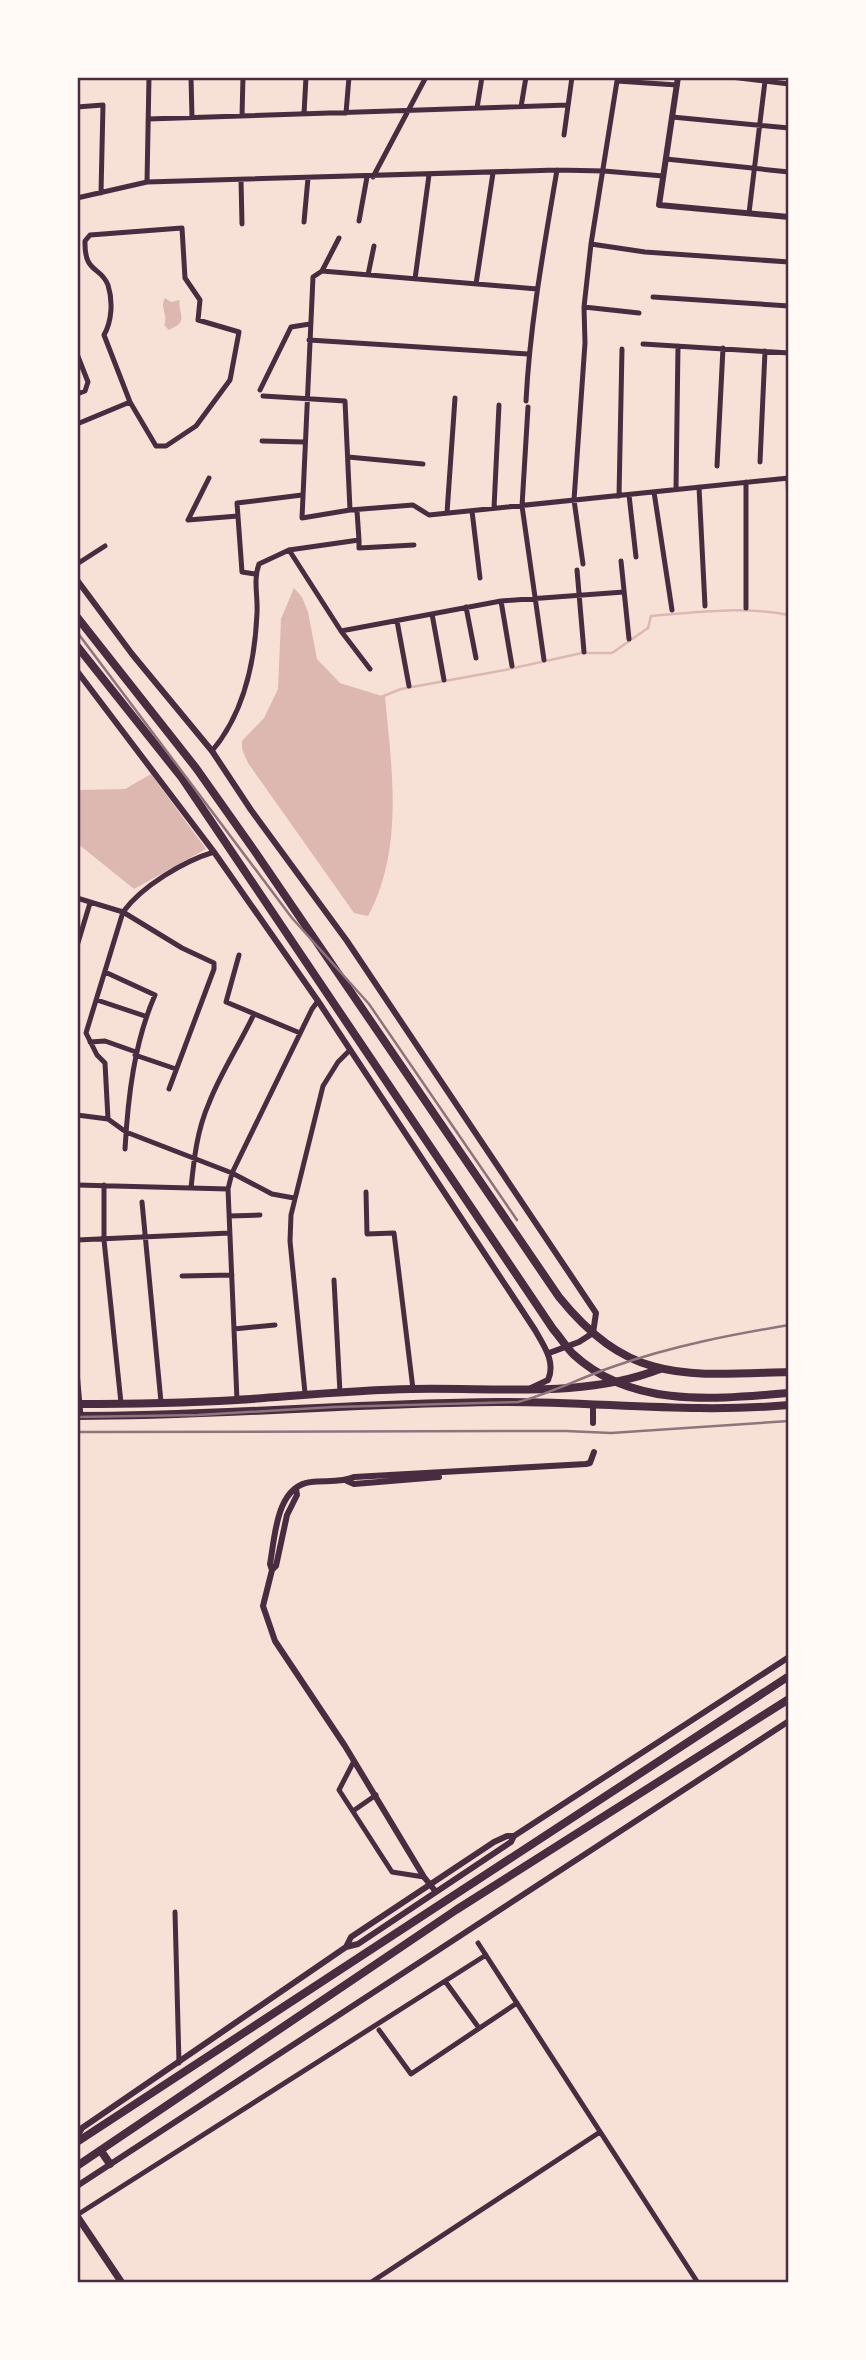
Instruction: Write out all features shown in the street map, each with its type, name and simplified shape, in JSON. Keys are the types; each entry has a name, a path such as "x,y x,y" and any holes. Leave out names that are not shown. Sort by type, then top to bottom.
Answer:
{"main road":[{"path":"77,617 196,768 559,1297 578,1320 615,1351 644,1365 660,1369 708,1374 789,1372"},
{"path":"77,646 182,778 553,1329 573,1354 599,1373 632,1388 662,1396 789,1393"},
{"path":"78,1404 237,1400 305,1393 413,1389 528,1389 604,1384 660,1369"},
{"path":"79,1416 225,1414 435,1403 552,1401 684,1409 789,1405"},
{"path":"77,2139 789,1676"},
{"path":"77,2166 456,1910 789,1699"},
{"path":"101,2151 110,2164"},
{"path":"77,2216 122,2283"}],"street":[{"path":"147,183 149,77"},
{"path":"191,77 192,118"},
{"path":"242,116 243,77"},
{"path":"304,114 306,77"},
{"path":"346,113 349,77"},
{"path":"359,221 370,177 410,110 426,77"},
{"path":"477,108 482,77"},
{"path":"521,107 526,77"},
{"path":"564,135 572,77"},
{"path":"678,77 659,205 789,217"},
{"path":"731,77 789,84"},
{"path":"583,564 575,500 585,343 584,307 617,81 677,85"},
{"path":"749,213 765,81"},
{"path":"77,107 103,105 101,193"},
{"path":"148,119 568,105"},
{"path":"672,117 789,128"},
{"path":"666,159 789,172"},
{"path":"544,660 522,506 528,355 557,170"},
{"path":"77,198 147,183 557,170 663,176"},
{"path":"476,284 493,173"},
{"path":"415,279 429,175"},
{"path":"304,222 308,178"},
{"path":"241,180 242,224"},
{"path":"182,228 185,278 200,300 198,320 239,332 230,380 196,426 166,446 156,446 130,402 104,335 111,322 108,284 87,262 85,242 90,234 182,228"},
{"path":"339,238 321,271 313,277 302,518 413,505 429,515 789,478 789,505"},
{"path":"592,244 645,252 789,262"},
{"path":"368,275 374,246"},
{"path":"321,271 537,289"},
{"path":"653,297 789,306"},
{"path":"584,307 639,313"},
{"path":"310,324 291,327 261,393 345,401 348,457 359,548 414,545"},
{"path":"309,340 528,355"},
{"path":"643,344 789,353"},
{"path":"676,489 678,346"},
{"path":"717,466 723,348"},
{"path":"619,496 622,349"},
{"path":"760,462 765,351"},
{"path":"77,354 88,382 85,391 77,394"},
{"path":"447,513 455,398"},
{"path":"77,424 130,402"},
{"path":"494,509 499,405"},
{"path":"262,440 304,442"},
{"path":"348,457 423,464"},
{"path":"209,478 188,520 238,516"},
{"path":"746,482 746,608"},
{"path":"699,487 705,606"},
{"path":"654,492 672,610"},
{"path":"255,574 242,572 237,503 302,495"},
{"path":"629,495 636,556"},
{"path":"472,511 480,578"},
{"path":"212,751 225,735 247,683 257,612 255,574 259,564 289,550 359,540"},
{"path":"77,564 105,546"},
{"path":"289,550 341,631 370,669"},
{"path":"621,561 629,639"},
{"path":"577,570 584,652"},
{"path":"77,580 132,654 212,751 251,810 347,940 596,1313 593,1333 579,1342 548,1353"},
{"path":"341,631 501,601 624,592"},
{"path":"501,601 512,666"},
{"path":"466,607 475,658"},
{"path":"432,614 444,680"},
{"path":"397,621 409,686"},
{"path":"77,671 214,852 318,1001 548,1353 552,1366 548,1380 528,1389"},
{"path":"108,1119 105,1063 86,1033 123,912 132,901 170,872 214,852"},
{"path":"77,898 123,912 182,948 214,963 169,1089"},
{"path":"77,946 90,903"},
{"path":"239,955 226,1002 300,1033"},
{"path":"105,972 155,995 145,1016 135,1053 125,1149"},
{"path":"97,1000 145,1016"},
{"path":"237,1400 228,1189 232,1173 318,1001"},
{"path":"191,1188 194,1160 209,1101 254,1014"},
{"path":"77,1032 86,1033"},
{"path":"90,1042 105,1041 176,1069"},
{"path":"305,1393 290,1241 294,1198 323,1086 338,1062 350,1050"},
{"path":"77,1115 108,1119 125,1132 232,1173 272,1194 294,1198"},
{"path":"77,1185 228,1189"},
{"path":"104,1185 104,1240 121,1403"},
{"path":"366,1192 367,1234 394,1233 413,1389"},
{"path":"142,1202 161,1402"},
{"path":"229,1216 260,1215"},
{"path":"77,1240 230,1233"},
{"path":"183,1276 232,1275"},
{"path":"334,1280 340,1393"},
{"path":"234,1329 275,1325"},
{"path":"77,1373 79,1416"},
{"path":"593,1405 593,1423"},
{"path":"347,1480 354,1484 589,1467 593,1465 596,1454 592,1454 590,1463 586,1464 355,1477 347,1480 306,1482 296,1489 297,1495 287,1515 276,1566 272,1570 263,1606 275,1641 436,1892"},
{"path":"77,2139 82,2128 346,1947 358,1944 511,1842 514,1836 789,1657"},
{"path":"77,2186 789,1721"},
{"path":"354,1761 339,1790 392,1872 424,1877"},
{"path":"353,1811 376,1795"},
{"path":"346,1947 351,1937 494,1842 514,1836"},
{"path":"175,1912 179,2063"},
{"path":"478,1943 698,2283"},
{"path":"77,2216 486,1955"},
{"path":"445,1981 479,2028"},
{"path":"379,2030 411,2074 517,2003"},
{"path":"370,2283 600,2132"}],"shaded area":[{"path":"165,298 171,302 180,300 180,323 169,330 164,325"},
{"path":"294,588 302,597 308,612 317,659 340,683 385,697 392,781 391,837 387,864 368,916 354,913 248,763 242,749 242,741 264,718 278,689 281,619"},
{"path":"151,774 206,849 134,889 77,843 77,790 125,789"}],"waterway":[{"path":"381,697 401,689 582,653 612,653 648,628 651,616 737,610 789,615"}],"railway":[{"path":"77,632 292,918 369,1004 517,1220"},
{"path":"77,1417 198,1415 334,1407 518,1402 658,1353 789,1325"},
{"path":"77,1432 611,1433 789,1421"}]}
